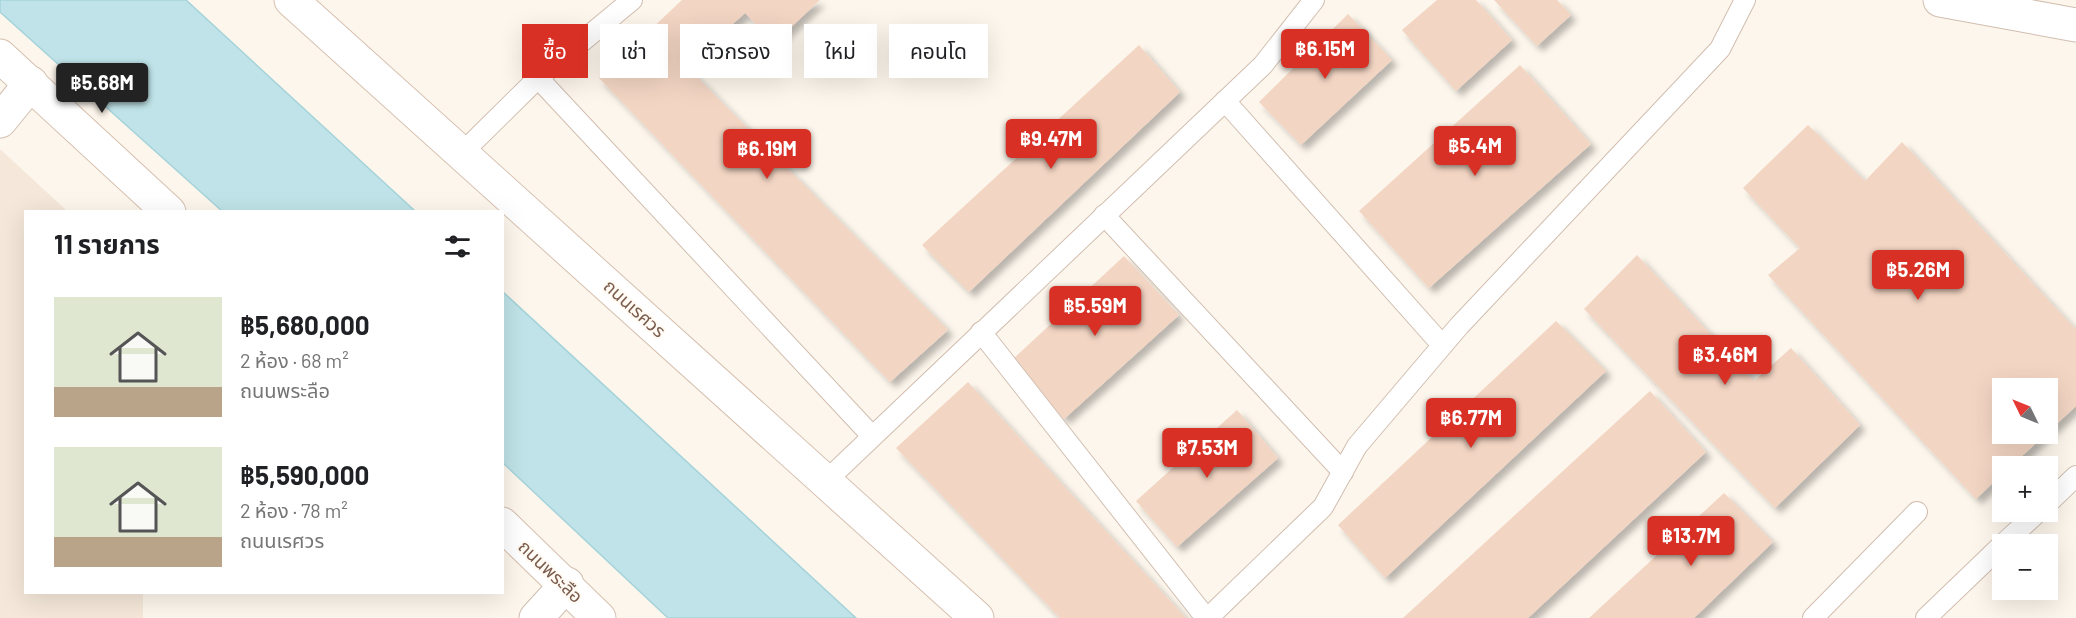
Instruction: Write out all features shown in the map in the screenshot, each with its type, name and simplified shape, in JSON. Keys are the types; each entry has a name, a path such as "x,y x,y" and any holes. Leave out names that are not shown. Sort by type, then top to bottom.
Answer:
{"street":[{"name":"ถนนเรศวร","path":"291,0 977,618"},
{"path":"1940,0 2076,25"},
{"path":"0,56 32,83 167,210"},
{"path":"0,121 32,83"},
{"name":"ถนนพระลือ","path":"504,526 567,584 599,618"},
{"path":"536,618 567,584"}],"lane":[{"path":"588,37 632,0"},
{"path":"981,332 1207,618 1323,507 1357,446 1442,345 1720,49 1745,0"},
{"path":"826,480 1263,64 1312,1"},
{"path":"462,153 538,78 872,436"},
{"path":"1225,101 1442,345"},
{"path":"1104,215 1343,472"},
{"path":"2058,493 2076,476"},
{"path":"1813,618 1917,512"},
{"path":"2015,534 2027,522"},
{"path":"1926,618 1992,555"}],"shaded area":[{"path":"0,149 66,210 24,210 24,594 143,594 143,618 0,618"}],"water":[{"path":"0,0 186,0 414,210 221,210 0,12"},
{"path":"504,293 856,618 668,618 504,464"}],"building":[{"path":"682,0 820,0 792,26 792,24 756,24 745,13 733,24 680,24 680,78 698,78 948,330 890,382 599,78 668,78 668,24 656,24"},
{"path":"1437,0 1476,0 1512,40 1456,91 1402,30"},
{"path":"1494,0 1557,0 1571,15 1537,46"},
{"path":"1348,14 1392,60 1301,145 1259,102"},
{"path":"1139,45 1180,92 969,292 922,245"},
{"path":"1520,65 1591,144 1429,288 1359,211"},
{"path":"1808,125 1865,181 1902,142 2076,330 2076,406 2058,423 2058,378 1992,378 1992,444 2035,444 2022,456 1992,456 1992,484 1976,499 1768,275 1800,248 1743,188"},
{"path":"1637,255 1754,381 1791,348 1860,425 1775,508 1584,309"},
{"path":"1124,256 1179,315 1064,419 1012,360"},
{"path":"1556,321 1606,371 1385,578 1338,525"},
{"path":"968,382 1186,618 1060,618 896,448"},
{"path":"1650,391 1706,452 1528,618 1403,618"},
{"path":"1237,410 1278,458 1177,547 1136,501"},
{"path":"1724,493 1773,542 1694,618 1589,618"}]}
